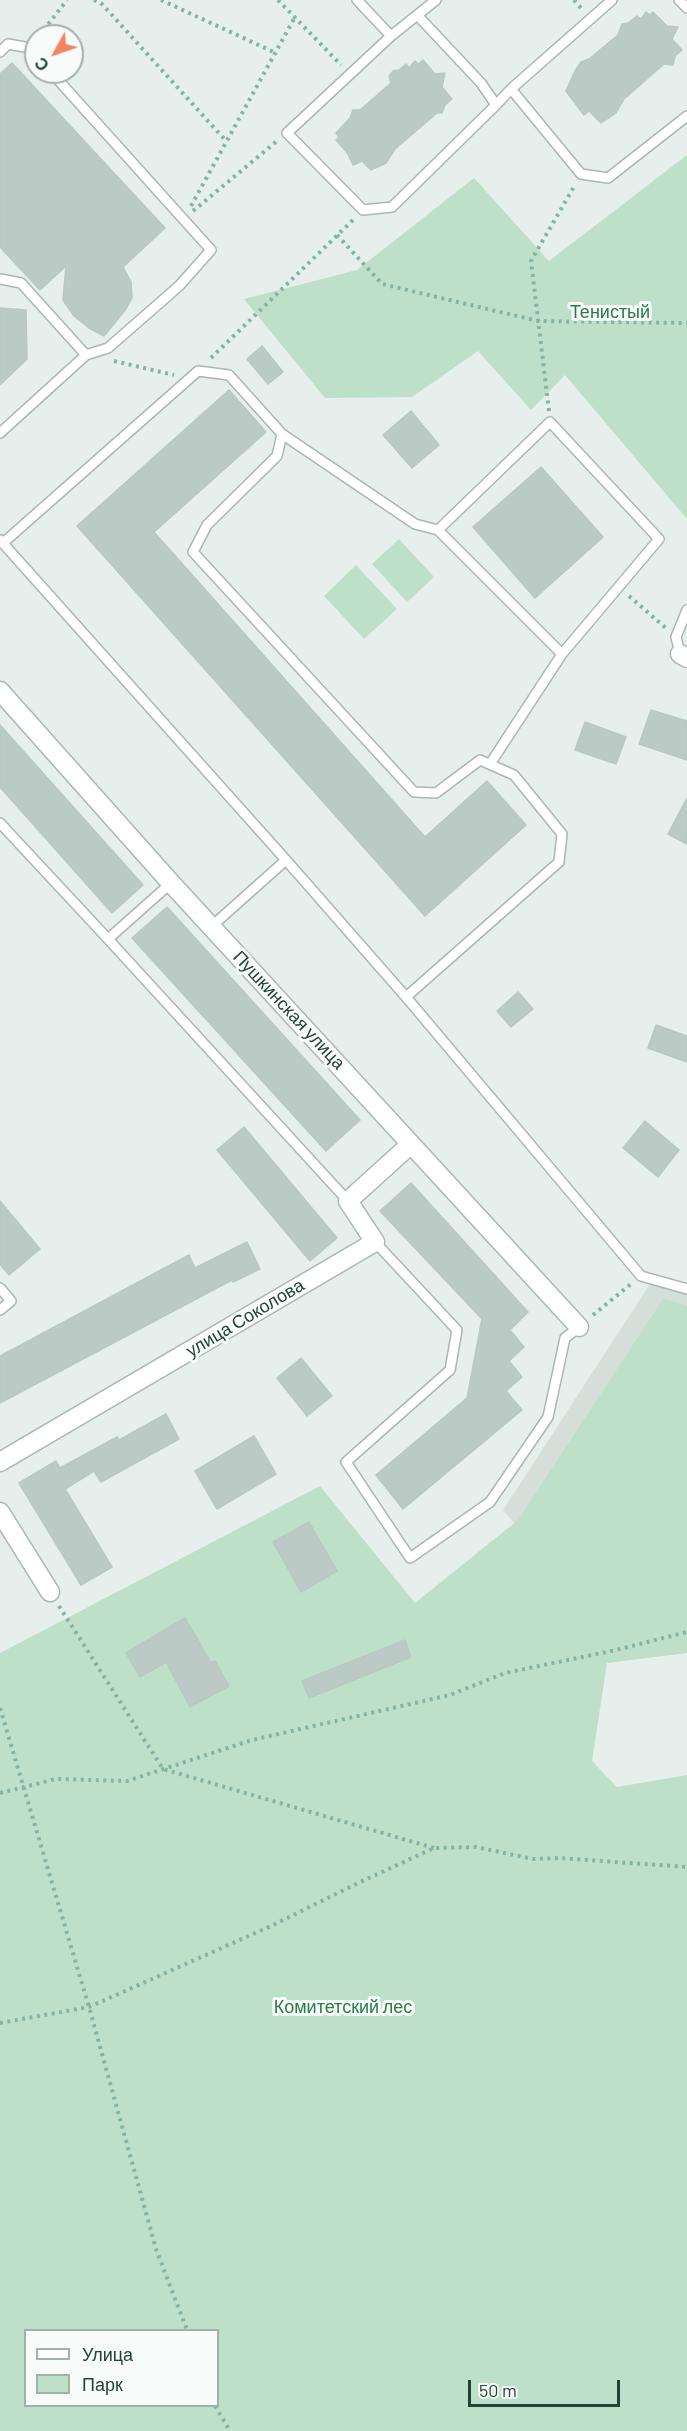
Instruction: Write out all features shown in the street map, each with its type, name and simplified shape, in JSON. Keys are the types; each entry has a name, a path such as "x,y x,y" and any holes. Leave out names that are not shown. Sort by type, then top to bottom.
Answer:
{"street":[{"name":"Пушкинская улица","path":"0,692 171,883 579,1327"},
{"path":"375,1242 348,1201 411,1144"},
{"name":"улица Соколова","path":"0,1462 375,1242"},
{"path":"0,1512 50,1592"}],"lane":[{"path":"357,0 391,36"},
{"path":"436,0 391,36 287,133 363,210 392,207 511,89 612,0"},
{"path":"679,0 687,8"},
{"path":"418,16 481,83 496,105"},
{"path":"0,52 9,44 24,47"},
{"path":"0,433 86,355 108,348 179,286 211,250 62,84"},
{"path":"511,89 581,174 609,178 687,116"},
{"path":"0,279 21,283 86,355"},
{"path":"562,654 438,530 415,524 282,434 229,375 198,371 1,542 406,997 641,1276 687,1289"},
{"path":"438,530 550,422 658,538 562,654 490,764"},
{"path":"282,434 277,456 207,525 193,552 414,792 436,794 480,760 514,775 562,834 559,862 406,997"},
{"path":"681,650 687,610"},
{"path":"0,823 348,1201"},
{"path":"212,926 286,860"},
{"path":"108,939 171,883"},
{"path":"375,1242 457,1330 450,1370 346,1462 410,1558 490,1502 548,1417 565,1338 579,1327"},
{"path":"0,1288 11,1301 0,1310"}],"path":[{"path":"48,24 67,0"},
{"path":"94,0 101,3 227,141"},
{"path":"161,0 276,53"},
{"path":"278,0 350,74"},
{"path":"184,218 295,18"},
{"path":"184,218 287,133"},
{"path":"550,422 531,261 581,174"},
{"path":"198,371 363,210"},
{"path":"337,235 382,284 538,321 687,323"},
{"path":"86,355 190,378"},
{"path":"618,587 681,650"},
{"path":"579,1327 641,1276"},
{"path":"50,1592 164,1769 434,1848 476,1846 533,1858 687,1867"},
{"path":"0,1793 56,1779 127,1781 252,1740 450,1695 506,1673 616,1650 687,1632"},
{"path":"0,1708 89,2007 156,2249 186,2329"},
{"path":"0,2023 89,2007 271,1926 434,1848"},
{"path":"216,2407 230,2431"}],"shaded area":[{"path":"650,1284 687,1293 687,1557 521,1531 503,1510"}],"green space":[{"name":"Тенистый","path":"687,155 687,519 565,375 531,410 478,351 412,397 325,398 244,299 357,270 474,178 549,261"},
{"path":"399,539 434,577 407,602 372,564"},
{"path":"356,565 397,609 364,639 324,596"},
{"name":"Комитетский лес","path":"663,1299 687,1305 687,1653 607,1663 592,1761 617,1787 687,1775 687,2431 0,2431 0,1653 320,1486 415,1603 518,1520"}],"building":[{"path":"646,12 650,15 653,12 667,26 678,27 672,39 682,50 675,56 673,65 664,64 624,99 616,113 601,123 589,111 584,115 566,91 575,71 581,62 589,59 618,35 622,24 628,23 637,16 641,19"},
{"path":"423,60 435,74 445,73 442,87 452,99 445,105 442,113 437,113 395,149 386,163 371,170 362,161 353,165 348,154 336,140 339,137 336,133 350,118 353,110 360,110 391,83 389,76 393,71 399,70 406,64 409,68 415,61 418,64"},
{"path":"12,63 24,76 24,84 31,84 165,228 123,267 131,282 132,298 104,336 74,316 63,300 66,266 40,290 0,247 0,74"},
{"path":"0,308 26,310 27,359 0,385"},
{"path":"262,346 283,372 268,384 247,359"},
{"path":"229,390 266,432 154,532 425,837 487,781 526,825 425,916 77,526"},
{"path":"411,411 439,445 412,468 383,435"},
{"path":"541,467 603,537 535,598 473,527"},
{"path":"651,710 687,721 687,760 639,744"},
{"path":"585,722 626,737 616,764 575,750"},
{"path":"0,725 143,885 112,913 0,787"},
{"path":"687,798 687,844 668,834"},
{"path":"167,907 360,1120 326,1151 132,938"},
{"path":"518,992 533,1009 511,1027 497,1011"},
{"path":"656,1025 687,1036 687,1062 648,1048"},
{"path":"645,1121 679,1150 658,1177 623,1148"},
{"path":"244,1127 337,1238 310,1261 217,1150"},
{"path":"411,1183 528,1312 510,1330 524,1347 509,1361 522,1377 506,1391 522,1410 403,1509 376,1475 467,1398 482,1319 380,1211"},
{"path":"0,1201 40,1249 9,1275 0,1264"},
{"path":"247,1242 260,1269 233,1282 232,1280 0,1403 0,1356 189,1255 195,1268"},
{"path":"301,1358 332,1396 307,1416 277,1378"},
{"path":"166,1414 179,1439 101,1482 94,1471 65,1489 112,1567 81,1585 19,1483 56,1461 60,1468 117,1437 119,1440"},
{"path":"254,1436 276,1474 217,1509 195,1471"},
{"path":"309,1522 337,1571 301,1592 273,1542"},
{"path":"185,1618 211,1663 215,1661 229,1686 190,1707 166,1662 140,1677 126,1653"},
{"path":"405,1640 411,1657 309,1698 302,1681"}]}
